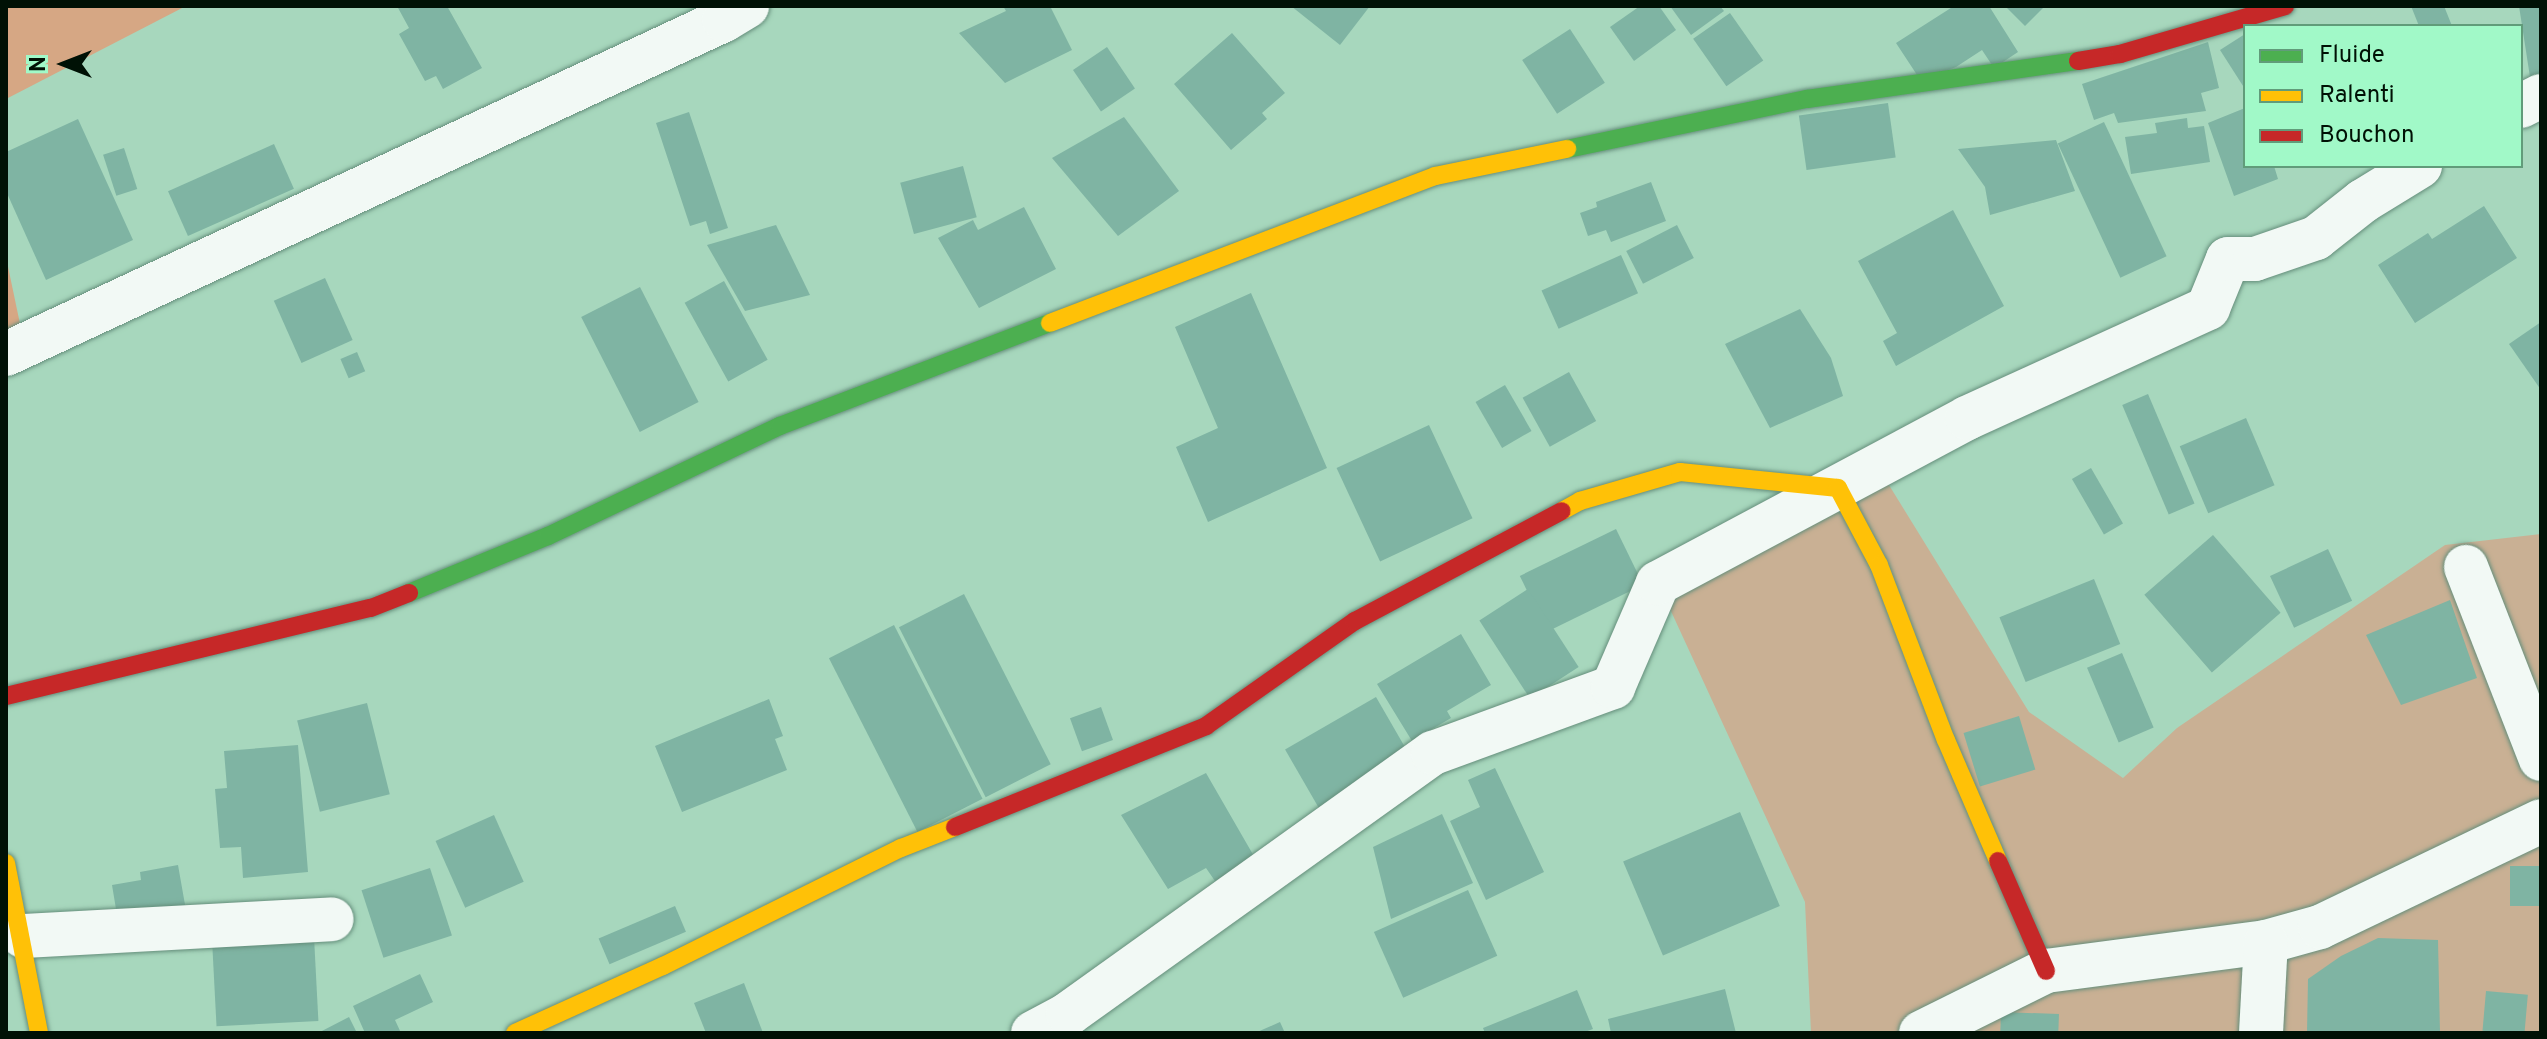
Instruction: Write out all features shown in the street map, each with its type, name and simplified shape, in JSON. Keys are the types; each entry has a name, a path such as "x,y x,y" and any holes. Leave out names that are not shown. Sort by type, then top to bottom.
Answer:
{"street":[{"path":"6,354 724,20 747,6"},
{"path":"6,696 371,608 548,536 780,426 1435,176 1807,99 1987,76 2120,54 2285,6"},
{"path":"2523,105 2541,96"},
{"path":"1033,1033 1068,1014 1433,753 1613,687 1658,583 1967,418 2208,308 2228,259 2255,259 2316,238 2363,201 2417,168"},
{"path":"515,1033 663,966 901,848 1206,726 1355,621 1580,501 1680,472 1838,488"},
{"path":"1838,488 1879,565 1921,667 1946,740 2046,971"},
{"path":"2466,567 2541,759"},
{"path":"1921,1033 2046,971 2266,942 2320,927 2541,821"},
{"path":"6,863 23,936 39,1033"},
{"path":"23,936 332,919"},
{"path":"2261,1033 2266,942"}],"shaded area":[{"path":"6,6 186,6 6,99"},
{"path":"6,257 24,343 6,355"},
{"path":"1876,464 2029,712 2123,778 2177,728 2445,545 2541,534 2541,1033 1811,1033 1805,902 1658,583"}],"building":[{"path":"397,6 447,6 482,68 443,89 436,76 425,81 399,34 409,28"},
{"path":"1003,6 1050,6 1072,50 1005,83 959,33 1006,11"},
{"path":"1291,6 1370,6 1340,45"},
{"path":"1640,6 1659,6 1676,30 1634,61 1610,27"},
{"path":"1670,6 1720,6 1724,11 1691,35"},
{"path":"1954,6 1989,6 2018,52 1994,68 1982,50 1956,67 1921,81 1896,43"},
{"path":"2005,6 2045,6 2025,26"},
{"path":"2411,6 2444,6 2451,24 2418,24"},
{"path":"2519,6 2541,6 2541,76 2530,77"},
{"path":"1730,13 1763,61 1726,86 1693,39"},
{"path":"1570,29 1605,83 1557,114 1522,60"},
{"path":"1232,33 1285,93 1262,113 1267,119 1231,150 1174,84"},
{"path":"2243,35 2243,86 2220,50"},
{"path":"2208,42 2219,88 2201,93 2206,111 2118,123 2114,113 2094,120 2082,84"},
{"path":"1107,47 1135,88 1101,111 1073,70"},
{"path":"1888,103 1896,157 1807,170 1799,116"},
{"path":"2243,109 2243,168 2275,168 2278,179 2234,196 2208,123"},
{"path":"689,112 728,228 710,234 706,221 690,226 656,123"},
{"path":"1124,117 1179,191 1118,236 1052,158"},
{"path":"2187,118 2188,128 2204,126 2210,162 2131,174 2125,137 2157,133 2155,123"},
{"path":"78,119 133,240 46,280 6,191 6,152"},
{"path":"2104,122 2167,256 2120,278 2058,144"},
{"path":"2056,140 2075,191 1990,215 1985,187 1958,149"},
{"path":"274,144 294,189 188,236 168,191"},
{"path":"124,148 137,189 116,196 103,155"},
{"path":"963,166 977,217 914,234 900,183"},
{"path":"1651,182 1666,221 1611,242 1606,230 1588,236 1580,213 1597,207 1596,202"},
{"path":"2484,206 2517,258 2415,323 2378,265 2428,233 2432,239"},
{"path":"1024,207 1056,269 979,308 938,238 973,220 978,230"},
{"path":"1953,210 2004,306 1896,366 1883,341 1897,333 1858,261"},
{"path":"776,225 810,295 745,311 707,245"},
{"path":"1677,225 1694,258 1643,284 1626,251"},
{"path":"1621,255 1638,293 1559,329 1542,290"},
{"path":"325,278 353,340 301,363 274,301"},
{"path":"724,281 768,360 728,382 685,303"},
{"path":"640,287 699,402 640,432 581,317"},
{"path":"1251,293 1327,468 1208,522 1176,447 1218,428 1175,327"},
{"path":"1800,309 1831,358 1843,396 1770,428 1725,344"},
{"path":"2541,322 2541,390 2509,344"},
{"path":"357,352 365,371 349,378 340,359"},
{"path":"1569,372 1596,421 1550,447 1523,398"},
{"path":"1505,385 1532,431 1502,448 1476,402"},
{"path":"2148,394 2194,504 2169,514 2122,405"},
{"path":"2246,418 2275,485 2208,513 2180,446"},
{"path":"1429,425 1473,518 1380,561 1337,468"},
{"path":"2091,468 2123,523 2104,534 2072,479"},
{"path":"1616,529 1643,585 1547,632 1520,576"},
{"path":"2213,535 2281,613 2212,672 2144,595"},
{"path":"2328,549 2352,601 2294,628 2270,576"},
{"path":"2094,579 2120,644 2026,682 1999,617"},
{"path":"1528,589 1579,667 1530,699 1479,621"},
{"path":"964,594 1051,764 986,797 899,627"},
{"path":"2450,600 2477,678 2401,705 2366,635"},
{"path":"894,625 983,799 917,832 829,658"},
{"path":"1461,634 1491,685 1447,711 1451,718 1412,741 1377,684"},
{"path":"2122,653 2154,728 2119,742 2087,668"},
{"path":"1376,697 1410,755 1319,808 1285,750"},
{"path":"769,699 783,736 775,739 787,770 682,812 655,746"},
{"path":"367,703 390,794 320,812 297,720"},
{"path":"1101,707 1113,740 1082,751 1070,718"},
{"path":"2019,716 2035,770 1980,787 1964,733"},
{"path":"298,745 308,872 243,878 241,847 220,848 215,789 227,788 224,751"},
{"path":"1495,768 1544,872 1486,900 1450,821 1480,807 1468,780"},
{"path":"1206,773 1255,858 1215,881 1206,868 1168,889 1121,815"},
{"path":"1740,812 1780,906 1663,956 1623,862"},
{"path":"1442,814 1473,883 1391,919 1373,847"},
{"path":"494,815 524,882 465,908 436,841"},
{"path":"178,865 187,916 119,927 112,885 141,880 140,872"},
{"path":"2510,866 2541,866 2541,906 2510,906"},
{"path":"430,868 452,936 383,958 362,890"},
{"path":"1468,890 1497,956 1403,998 1374,932"},
{"path":"675,906 686,932 610,964 599,938"},
{"path":"314,937 318,1021 217,1026 212,942"},
{"path":"2378,938 2438,940 2440,1033 2307,1033 2308,979 2341,956"},
{"path":"420,974 433,1002 395,1020 401,1033 365,1033 353,1006"},
{"path":"744,983 763,1033 706,1033 694,1003"},
{"path":"1725,989 1736,1033 1611,1033 1608,1019"},
{"path":"1577,990 1593,1029 1582,1033 1485,1033 1483,1028"},
{"path":"2486,991 2528,995 2524,1033 2483,1031"},
{"path":"2001,1012 2059,1014 2058,1033 2000,1033"},
{"path":"349,1017 357,1033 318,1033"},
{"path":"1280,1022 1285,1033 1255,1033"}],"traffic: fast":[{"path":"1567,149 1807,99 2078,61"},
{"path":"409,593 548,536 780,426 1050,323"}],"traffic: slow":[{"path":"1050,323 1435,176 1567,149"},
{"path":"1562,511 1580,501 1680,472 1838,488 1879,565 1946,740 1998,861"},
{"path":"515,1033 663,966 901,848 955,827"},
{"path":"6,863 39,1033"}],"traffic: jam":[{"path":"2078,61 2120,54 2285,6"},
{"path":"955,827 1206,726 1355,621 1562,511"},
{"path":"6,696 371,608 409,593"},
{"path":"1998,861 2046,971"}]}
